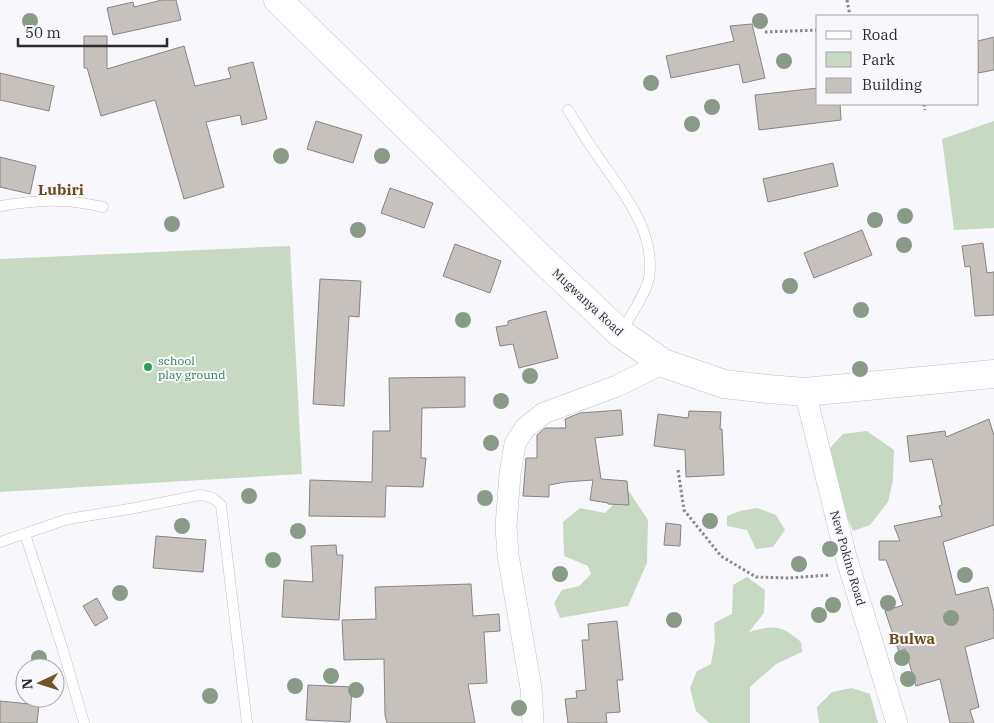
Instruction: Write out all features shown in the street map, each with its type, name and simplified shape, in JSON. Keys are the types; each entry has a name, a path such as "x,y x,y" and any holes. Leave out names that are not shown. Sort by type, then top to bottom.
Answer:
{"street":[{"name":"Mugwanya Road","path":"278,0 548,265 620,333 662,363 724,384 768,390 805,392 994,374"},
{"path":"533,723 531,688 508,555 506,526 514,444 525,428 544,413 617,386 662,363"},
{"name":"New Pokino Road","path":"805,392 846,557 897,723"}],"lane":[{"path":"568,110 634,210 645,235 650,259 648,279 640,299 620,333"},
{"path":"0,206 59,201 103,208"},
{"path":"0,542 68,519 200,495 208,495 214,499 221,506 247,723"},
{"path":"25,534 63,650 84,723"}],"path":[{"path":"847,0 850,15"},
{"path":"765,32 816,30"},
{"path":"924,105 925,110"},
{"path":"678,470 684,510 721,556 756,577 788,578 850,571"}],"green space":[{"path":"994,121 994,228 954,230 942,139"},
{"name":"school play ground","path":"290,246 302,474 0,492 0,259"},
{"path":"867,431 894,450 893,480 888,502 870,525 853,531 844,509 830,448 843,434"},
{"path":"628,490 648,520 647,563 628,606 560,618 554,603 562,590 579,586 591,574 588,566 564,556 563,522 580,508 605,513"},
{"path":"757,508 776,515 785,530 773,547 756,549 747,530 727,526 727,516"},
{"path":"747,577 765,590 764,613 749,632 765,628 777,628 788,632 801,642 802,652 776,664 750,687 750,723 709,723 696,711 690,688 697,671 711,664 715,641 714,623 732,614 733,585"},
{"path":"852,688 870,694 878,723 819,723 817,707 832,692"}],"building":[{"path":"162,0 176,0 181,20 113,35 107,8 133,2 134,7"},
{"path":"752,24 765,78 743,83 739,64 671,78 666,56 734,41 730,26"},
{"path":"84,36 107,36 107,69 184,46 195,86 231,78 228,68 253,62 267,119 242,125 240,115 206,122 224,187 184,199 155,100 101,116 87,68 84,68"},
{"path":"994,37 994,70 979,73 979,41"},
{"path":"0,73 54,86 49,111 0,100"},
{"path":"816,88 816,105 840,105 841,120 759,130 755,95"},
{"path":"316,121 362,135 353,163 307,149"},
{"path":"0,157 36,166 30,194 0,187"},
{"path":"833,163 838,186 768,202 763,179"},
{"path":"390,188 433,203 424,228 381,213"},
{"path":"862,230 872,255 814,278 804,253"},
{"path":"983,243 987,273 994,272 994,315 975,316 970,266 965,267 962,246"},
{"path":"455,244 501,261 490,293 443,276"},
{"path":"320,279 361,281 359,317 349,316 344,406 313,404"},
{"path":"546,311 558,358 519,368 513,344 500,346 496,327 508,325 508,321"},
{"path":"465,377 465,407 422,408 421,458 426,458 423,487 386,486 385,517 309,516 310,480 372,482 373,431 390,431 389,378"},
{"path":"621,410 623,435 595,438 601,479 627,481 629,505 608,504 590,500 593,480 549,485 549,497 523,496 526,458 537,458 537,435 545,428 566,428 565,419 580,413"},
{"path":"689,411 721,412 720,429 722,429 724,475 686,477 685,450 654,446 658,414 688,418"},
{"path":"989,419 994,436 994,525 943,542 956,595 988,587 994,612 994,638 965,647 979,707 970,710 974,723 950,723 940,679 916,686 905,649 899,652 885,611 903,605 886,560 879,560 879,541 900,541 894,526 942,516 939,506 942,505 932,459 910,462 907,436 945,431 946,437"},
{"path":"666,523 681,525 680,546 664,545"},
{"path":"156,536 206,540 203,572 153,568"},
{"path":"336,545 337,555 343,555 339,620 282,617 284,580 313,582 311,546"},
{"path":"471,584 473,616 499,614 500,631 484,632 487,683 468,684 475,723 387,723 385,715 384,659 344,660 342,620 376,619 375,587"},
{"path":"97,598 108,618 95,626 83,606"},
{"path":"617,621 623,680 617,680 620,712 606,713 607,723 568,723 565,699 577,698 576,691 586,690 582,640 589,640 588,624"},
{"path":"308,685 352,687 350,722 306,720"},
{"path":"0,701 15,703 15,708 39,708 37,723 0,723"}],"place":[{"name":"school play ground","path":"148,367"}],"district":[{"name":"Lubiri","path":"61,189"},
{"name":"Bulwa","path":"912,638"}]}
